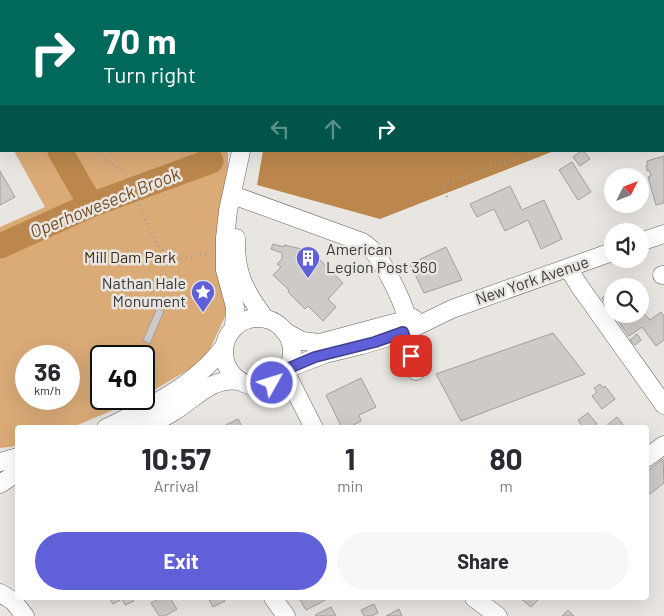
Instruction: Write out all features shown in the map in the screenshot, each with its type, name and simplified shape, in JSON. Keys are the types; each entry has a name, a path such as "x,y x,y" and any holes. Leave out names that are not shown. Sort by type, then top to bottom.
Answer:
{"street":[{"path":"156,425 171,422 209,386 228,381 239,381 252,386 265,385 277,381 287,371 292,352 289,338 276,323 264,317 245,290 238,268 236,236 242,198 242,152"},
{"path":"112,425 162,400 182,387 210,364 223,348 234,328 235,306 225,270 224,250 228,211 242,152"},
{"path":"242,198 362,242 372,250 381,262 406,311 405,325 416,370"},
{"path":"649,239 664,234"},
{"name":"New York Avenue","path":"287,371 325,354 362,345 405,325 604,255"},
{"path":"568,268 664,405"},
{"path":"234,328 250,319 264,317"},
{"name":"New York Avenue","path":"284,331 302,341 320,343 405,325"},
{"path":"223,348 227,367 239,381"},
{"path":"287,371 313,425"},
{"path":"649,456 664,445"},
{"path":"0,462 15,458"},
{"path":"0,484 15,474"},
{"path":"0,593 12,601 25,616"},
{"path":"274,600 286,616"},
{"path":"477,600 498,616"}],"path":[{"path":"447,197 442,184 533,152"},
{"path":"101,155 125,173 156,243 171,261 224,250"}],"green space":[{"name":"Mill Dam Park","path":"15,152 228,152 228,310 205,360 155,390 155,345 90,345 90,410 113,410 78,425 15,425 15,446 0,448 0,227 45,207"}],"shaded area":[{"path":"263,152 551,152 380,219 257,185"}],"building":[{"path":"580,152 585,152 590,159 580,166 573,157"},
{"path":"664,156 664,203 656,205 649,180 649,177 651,176 649,168 646,168 647,161"},
{"path":"572,162 591,192 578,200 559,170"},
{"path":"0,171 15,197 0,205"},
{"path":"510,186 522,210 544,200 562,239 541,249 528,220 505,231 494,209 477,217 470,204"},
{"name":"American Legion Post 360","path":"273,244 311,251 343,283 328,299 336,307 323,321 308,306 305,309 273,275 281,267 277,264 282,259 282,253 271,249"},
{"path":"446,247 462,280 424,293 410,264"},
{"path":"157,308 164,311 150,344 143,340"},
{"path":"661,312 664,316 664,340 656,346 642,327 629,336 620,323 649,323 649,319"},
{"path":"553,333 585,374 461,421 436,374"},
{"path":"637,334 641,340 635,345 630,340"},
{"path":"361,378 376,407 359,415 361,421 354,425 341,425 326,395"},
{"path":"600,384 603,388 605,386 615,399 602,409 592,396 597,392 594,388"},
{"path":"588,413 597,424 581,425 578,420"},
{"path":"617,417 624,425 607,425"},
{"path":"238,419 241,425 226,425"},
{"path":"663,459 664,483 650,494 649,493 649,470"},
{"path":"110,600 120,600 113,604"},
{"path":"122,600 134,601 125,605"},
{"path":"156,600 171,600 177,609 165,616 159,616 151,603"},
{"path":"209,600 225,601 213,607"},
{"path":"300,600 325,600 306,610"},
{"path":"522,600 538,600 531,607"},
{"path":"374,604 378,613 372,616 364,616 361,610"},
{"path":"331,607 336,616 315,615"},
{"path":"399,609 402,616 386,616"},
{"path":"568,610 574,616 562,616"}],"waterway":[{"path":"61,152 91,205"},
{"name":"Operhoweseck Brook","path":"0,246 91,205 211,161"}],"place":[{"name":"American Legion Post 360","path":"308,279"},
{"name":"Nathan Hale Monument","path":"203,313"}],"route":[{"path":"272,383 277,381 289,368 315,357 375,342 403,332 411,356"}]}
